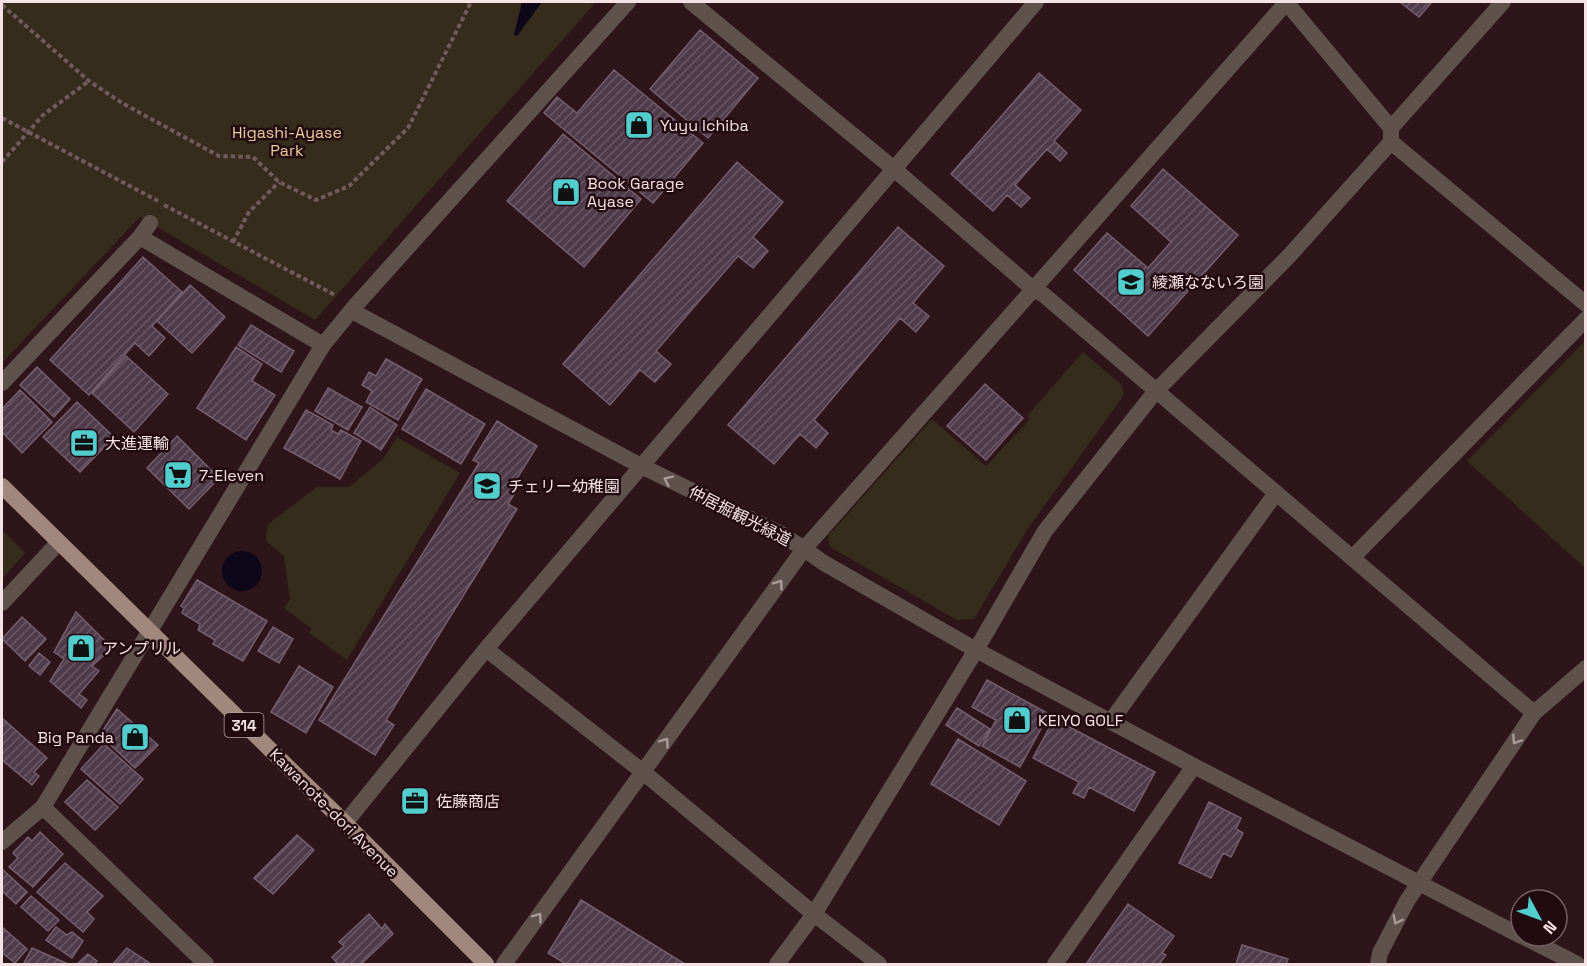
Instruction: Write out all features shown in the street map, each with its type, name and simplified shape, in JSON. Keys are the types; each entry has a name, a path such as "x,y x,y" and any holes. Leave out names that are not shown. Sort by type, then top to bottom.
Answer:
{"main road":[{"name":"Kawanote-dori Avenue","path":"2,486 486,964"}],"street":[{"path":"2,842 43,807 346,305 628,2"},
{"path":"691,2 894,169 1534,713"},
{"path":"345,823 486,649 1036,2"},
{"path":"1509,930 976,650 824,563 804,549 1286,2 1391,135 1586,304"},
{"path":"777,964 814,914 976,650 1045,531 1155,392 1289,256 1503,2"},
{"path":"2,383 140,237 150,223"},
{"path":"140,237 323,345"},
{"name":"仲居掘観光緑道","path":"346,305 641,466 781,534 804,549 504,964"},
{"path":"1352,558 1586,319"},
{"path":"1110,721 1276,493"},
{"path":"2,603 58,543"},
{"path":"486,649 643,772 814,914 879,964"},
{"path":"1378,964 1380,953 1407,902 1534,713 1586,668"},
{"path":"1055,964 1194,766"},
{"path":"43,807 198,962"},
{"path":"1545,948 1577,964"}],"path":[{"path":"2,5 89,81 122,103 219,156 253,158 279,182 316,200 349,186 408,128 471,2"},
{"path":"2,162 43,115 89,81"},
{"path":"2,118 234,242 346,305"},
{"path":"234,242 249,212 279,182"}],"green space":[{"name":"Higashi-Ayase Park","path":"2,2 596,2 315,320 140,217 2,363"},
{"path":"1585,341 1585,568 1467,461"},
{"path":"1083,352 1122,385 1124,395 1027,530 974,619 957,620 830,547 828,536 932,419 986,466 1030,419 1027,416"},
{"path":"397,437 460,473 347,660 309,633 312,629 284,608 290,599 284,556 266,541 268,524 317,487 349,487 383,459"},
{"path":"2,530 25,553 2,579"}],"shaded area":[{"path":"522,2 542,2 517,36 514,35"},
{"path":"242,551 250,552 256,557 261,563 261,579 256,585 250,590 242,591 234,590 228,585 223,579 222,571 223,563 228,557 234,552"}],"building":[{"path":"1400,2 1432,2 1419,17"},
{"path":"700,30 758,78 708,138 650,89"},
{"path":"614,70 703,143 653,203 544,113 557,97 577,113"},
{"path":"1039,73 1081,110 1054,141 1067,153 1060,161 1047,149 1015,185 1030,198 1021,207 1007,195 993,211 951,174"},
{"path":"563,134 641,199 584,267 507,201"},
{"path":"737,162 783,202 753,237 768,251 753,268 738,256 656,351 671,364 655,382 640,370 610,405 563,364"},
{"path":"1163,169 1238,235 1148,336 1074,270 1107,233 1148,268 1171,242 1131,206"},
{"path":"898,227 944,266 913,303 929,316 916,332 900,318 814,420 828,433 816,448 800,434 774,464 728,425"},
{"path":"143,257 182,292 152,326 165,338 149,356 135,343 89,395 50,360"},
{"path":"190,285 225,317 192,353 157,321"},
{"path":"251,325 294,351 281,372 238,345"},
{"path":"236,347 262,364 252,381 275,395 246,440 197,408"},
{"path":"126,356 168,394 134,432 92,393"},
{"path":"386,359 422,379 398,420 366,402 372,391 362,385 369,372 376,376"},
{"path":"37,367 70,399 54,417 20,385"},
{"path":"985,384 1023,418 986,460 947,426"},
{"path":"328,388 362,407 348,430 315,411"},
{"path":"426,389 485,424 461,464 402,429"},
{"path":"20,390 52,422 22,453 2,432 2,409"},
{"path":"77,402 114,437 80,472 43,437"},
{"path":"370,407 397,425 381,450 354,433"},
{"path":"306,410 333,425 331,430 338,434 341,430 361,441 340,479 284,448"},
{"path":"497,421 537,446 513,485 518,488 508,504 517,509 386,720 394,725 375,755 319,720 479,463 473,460"},
{"path":"177,436 219,478 189,509 147,468"},
{"path":"197,580 267,621 243,661 213,644 215,640 198,630 200,624 182,613 184,608 181,606"},
{"path":"76,612 112,648 92,666 99,671 79,694 87,700 81,708 50,681 64,659 54,652"},
{"path":"22,617 46,639 25,661 2,639"},
{"path":"273,627 293,639 279,663 258,651"},
{"path":"39,653 50,662 40,675 29,666"},
{"path":"299,666 333,687 306,733 271,712"},
{"path":"987,680 1049,714 1020,767 982,746 996,720 972,707"},
{"path":"957,708 990,729 979,746 946,725"},
{"path":"117,709 158,745 135,768 100,735"},
{"path":"2,718 47,758 34,772 39,776 32,785 2,760"},
{"path":"1054,719 1155,772 1134,811 1089,787 1084,798 1073,793 1079,782 1033,758"},
{"path":"958,739 1026,781 999,825 931,784"},
{"path":"104,744 143,779 120,804 81,769"},
{"path":"87,780 118,807 95,830 65,802"},
{"path":"1209,802 1241,818 1236,829 1243,833 1231,857 1223,853 1211,878 1179,863"},
{"path":"40,832 63,854 33,887 9,867 18,858 13,853 28,837 32,841"},
{"path":"297,835 314,850 273,894 254,878"},
{"path":"65,863 103,896 87,912 94,919 83,932 37,892"},
{"path":"2,869 27,892 16,904 2,891"},
{"path":"31,896 59,920 48,931 21,907"},
{"path":"581,900 685,964 566,964 548,953"},
{"path":"1128,904 1174,936 1162,953 1166,955 1159,964 1086,964"},
{"path":"369,914 382,929 385,924 393,934 361,964 338,964 332,957 344,946 339,942"},
{"path":"2,927 27,949 15,963 2,953"},
{"path":"56,927 67,935 72,932 83,941 72,958 46,940"},
{"path":"1242,945 1288,959 1286,964 1236,964"},
{"path":"32,948 68,964 24,963"},
{"path":"127,948 151,964 113,964"},
{"path":"88,954 97,961 94,964 78,963"}],"place":[{"name":"Yuyu Ichiba","path":"639,125"},
{"name":"Book Garage Ayase","path":"566,192"},
{"name":"綾瀬なないろ園","path":"1131,282"},
{"name":"大進運輸","path":"84,443"},
{"name":"7-Eleven","path":"178,475"},
{"name":"チェリー幼稚園","path":"487,486"},
{"name":"アンプリル","path":"81,648"},
{"name":"KEIYO GOLF","path":"1017,720"},
{"name":"Big Panda","path":"135,737"},
{"name":"佐藤商店","path":"415,801"}]}
